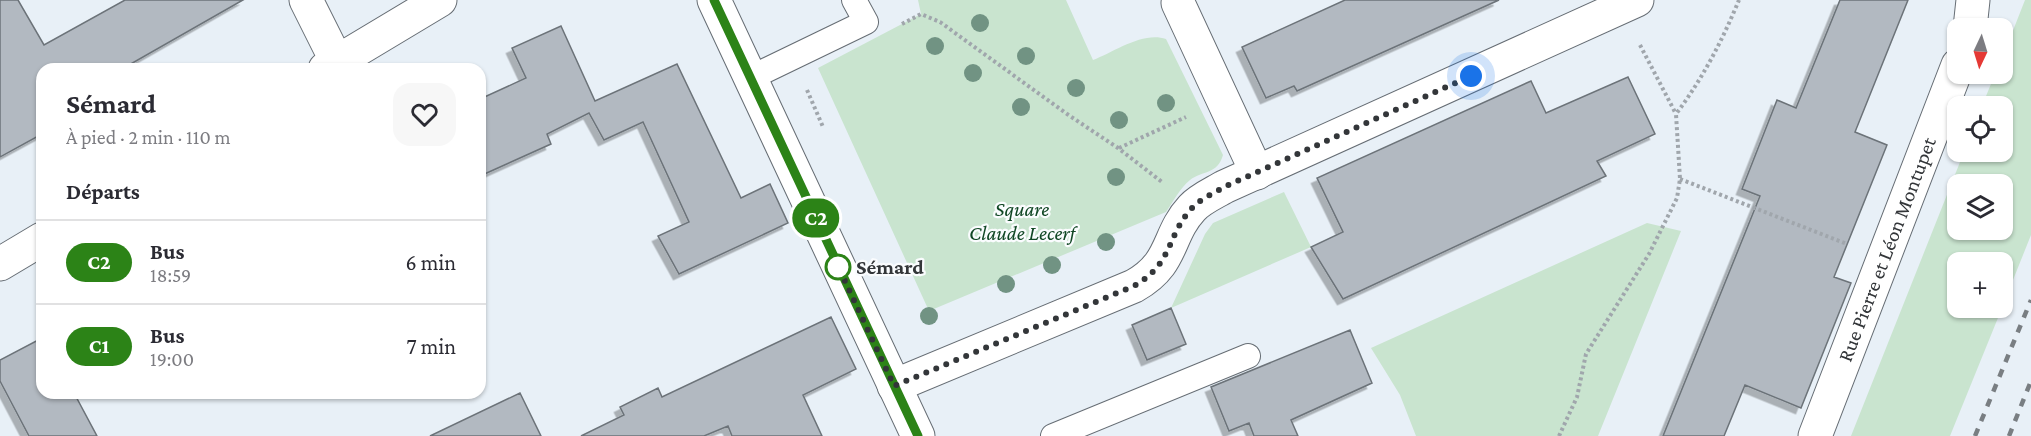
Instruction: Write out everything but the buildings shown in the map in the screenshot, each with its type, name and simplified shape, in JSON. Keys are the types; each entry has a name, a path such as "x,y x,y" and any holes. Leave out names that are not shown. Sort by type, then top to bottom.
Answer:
{"street":[{"path":"306,0 330,63"},
{"path":"334,63 440,0"},
{"path":"714,0 918,436"},
{"path":"1971,18 1973,0"},
{"path":"1178,3 1257,173"},
{"path":"894,386 1134,286 1150,277 1162,264 1192,208 1224,187 1629,4"},
{"name":"Rue Pierre et Léon Montupet","path":"1815,436 1951,84"},
{"path":"0,264 36,243"}],"lane":[{"path":"750,78 866,22 854,0"},
{"path":"1053,436 1248,356"}],"path":[{"path":"1676,114 1694,90 1720,45 1739,0"},
{"path":"1559,436 1577,398 1586,354 1664,226 1677,198 1680,178 1676,114 1629,4"},
{"path":"900,24 921,14 940,22 1066,114 1118,148 1192,208"},
{"path":"1118,148 1223,100"},
{"path":"1680,178 1884,258"}],"green space":[{"name":"Square Claude Lecerf","path":"918,0 1066,0 1093,60 1138,40 1157,37 1166,39 1223,155 1220,161 1213,169 1186,183 1166,212 929,311 818,68 921,14"},
{"path":"2025,0 2031,0 2031,235 2013,280 2013,252 1947,252 1947,318 1998,318 1950,436 1851,436 1947,195 1947,240 2013,240 2013,174 1955,174 1960,162 2013,162 2013,96 1986,96 1991,84 2013,84 2013,31"},
{"path":"1284,192 1311,247 1171,308 1205,234 1213,223"},
{"path":"1647,223 1681,231 1598,436 1416,436 1400,395 1371,348"}],"railway":[{"path":"1975,436 2031,300"},
{"path":"2009,436 2031,381"}],"bus line":[{"name":"C2","path":"714,0 918,436"}],"place":[{"name":"Sémard","path":"838,267"}],"route":[{"path":"838,267 837,264 894,386 1134,286 1150,277 1162,264 1192,208 1224,187 1471,76"}]}
